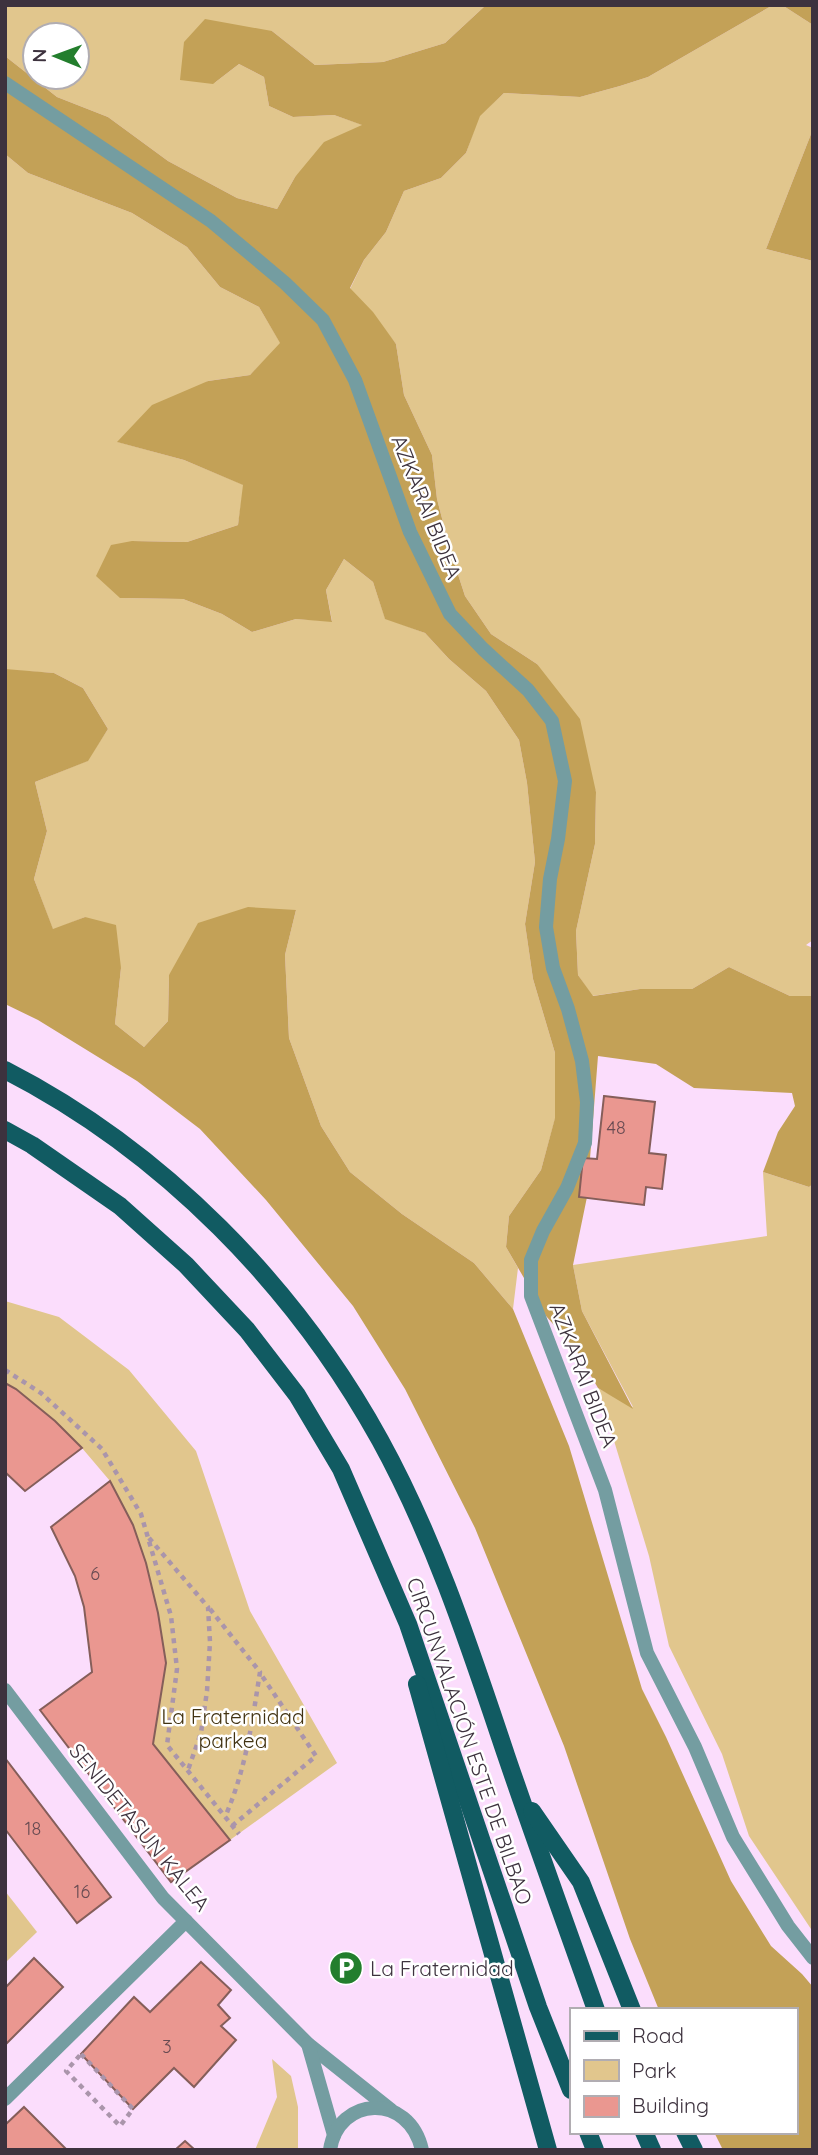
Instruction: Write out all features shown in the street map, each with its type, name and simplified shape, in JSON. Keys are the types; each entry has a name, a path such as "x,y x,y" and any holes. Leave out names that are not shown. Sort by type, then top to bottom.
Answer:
{"main road":[{"name":"CIRCUNVALACIÓN ESTE DE BILBAO","path":"5,1070 56,1100 151,1166 207,1213 311,1331 344,1380 380,1439 435,1553 595,2008"},
{"name":"CIRCUNVALACIÓN ESTE DE BILBAO","path":"5,1130 32,1144 120,1206 186,1265 247,1330 297,1395 341,1469 408,1624 534,1994 570,2087"},
{"path":"370,1537 417,1685 548,2150"},
{"path":"519,1794 581,1882 631,2008"},
{"path":"645,2134 652,2150"},
{"path":"686,2134 694,2150"}],"street":[{"name":"AZKARAI BIDEA","path":"5,83 211,221 285,283 323,320 355,380 410,531 450,614 528,690 552,721 565,781 550,879 546,927 552,968 568,1009 582,1061 587,1101 585,1143 567,1188 543,1231 531,1260 531,1296 605,1489 647,1653 695,1747 733,1837 788,1926 813,1958"},
{"name":"SENIDETASUN KALEA","path":"5,1690 163,1898 308,2044 413,2125 422,2150"},
{"path":"5,2099 186,1921"},
{"name":"SENIDETASUN KALEA","path":"308,2044 332,2142"},
{"path":"332,2142 343,2121 357,2112 374,2108 391,2110"}],"path":[{"path":"5,1370 41,1393 102,1449 141,1514 171,1616 177,1669 167,1745 239,1834"},
{"path":"147,1536 260,1672 316,1756 232,1826"},
{"path":"188,1771 201,1733 207,1691 210,1642 208,1607"},
{"path":"225,1817 239,1784 247,1751 260,1672"},
{"path":"81,2054 133,2109 120,2126 66,2071 81,2054"}],"green space":[{"path":"5,5 486,5 445,43 383,62 315,65 272,31 213,84 239,64 264,77 269,106 293,117 334,115 363,125 295,177 277,209 237,198 168,161 108,117 57,97 49,91 91,91 91,21 21,21 21,69 5,56"},
{"path":"773,5 782,5 813,25 813,129 766,249 813,261 813,940 806,945 813,948 813,996 790,996 729,967 692,989 640,989 592,996 578,975 576,931 595,844 596,792 537,664 491,634 465,596 437,499 432,455 404,395 396,344 350,289 364,260 386,232 404,191 441,178 466,153 479,116 504,93 580,97 648,77"},
{"path":"5,154 28,173 132,213 187,247 220,287 259,307 281,344 250,375 208,381 118,442 184,460 244,485 238,525 187,542 132,541 120,598 183,599 222,614 252,632 296,619 332,621 326,590 344,559 373,582 385,618 425,633 449,659 486,691 519,740 527,783 535,862 525,924 533,979 555,1053 555,1119 541,1170 509,1216 506,1247 518,1268 513,1309 474,1263 402,1214 350,1172 321,1126 289,1038 285,955 296,910 169,975 168,1021 144,1047 115,1024 121,968 85,917 53,930 34,879 47,831 35,782 87,761 108,729 83,688 54,673 6,670"},
{"path":"763,1172 809,1187 813,1184 813,1932 749,1836 722,1754 669,1646 649,1556 598,1388 633,1407 582,1311 573,1265 767,1236"},
{"name":"La Fraternidad parkea","path":"5,1301 59,1317 129,1370 196,1451 250,1611 337,1763 230,1840 153,1744 166,1663 146,1563 133,1525 110,1481 55,1421 5,1383"},
{"path":"5,1891 37,1932 5,1963"},
{"path":"272,2059 291,2076 298,2107 298,2150 255,2150 277,2097"}],"shaded area":[{"path":"486,5 773,5 648,77 580,97 504,93 480,116 466,153 441,178 404,191 386,232 364,260 350,288 373,312 396,344 404,395 432,455 437,499 465,596 491,634 537,664 580,719 596,792 595,844 576,931 578,975 593,996 640,989 692,989 729,967 790,996 813,996 813,1184 809,1187 763,1172 778,1132 795,1106 792,1093 694,1088 656,1064 598,1056 587,1197 573,1265 582,1311 633,1409 598,1388 576,1350 546,1316 506,1247 509,1216 541,1170 555,1118 555,1053 533,979 525,924 535,862 527,783 519,740 486,691 449,659 425,633 385,619 373,582 344,559 326,590 332,622 296,619 252,632 222,614 183,599 120,598 96,576 111,545 132,541 187,542 238,525 243,485 184,460 117,442 152,405 208,381 250,375 280,343 259,307 220,287 187,247 132,213 28,173 5,154 5,56 21,69 21,91 49,91 57,97 108,117 168,161 237,198 277,209 295,177 324,142 362,125 334,115 293,117 269,106 264,77 239,64 213,84 180,80 184,42 205,19 272,31 315,65 383,62 445,43"},
{"path":"782,5 813,5 813,25"},
{"path":"813,129 813,261 766,249"},
{"path":"5,669 54,673 83,688 108,729 88,761 35,782 47,831 34,879 53,929 85,917 116,925 121,968 115,1024 144,1047 168,1021 169,975 198,923 248,907 296,910 285,955 289,1038 321,1126 350,1172 402,1214 474,1263 513,1309 569,1446 642,1689 731,1881 771,1946 813,1987 813,2150 723,2150 715,2134 797,2134 797,2008 658,2008 630,1939 564,1746 475,1528 405,1389 353,1306 266,1200 200,1129 137,1081 38,1020 5,1004"}],"building":[{"path":"604,1096 655,1102 649,1153 666,1155 662,1189 646,1187 644,1205 579,1197 583,1158 597,1159"},
{"path":"5,1383 55,1421 82,1448 25,1491 5,1472"},
{"path":"110,1481 133,1525 146,1563 158,1613 166,1663 153,1744 230,1840 171,1882 40,1710 92,1672 84,1607 75,1576 51,1527"},
{"path":"5,1758 111,1897 77,1923 5,1829"},
{"path":"34,1958 63,1987 5,2045 5,1988"},
{"path":"201,1962 231,1990 218,2005 230,2018 221,2026 236,2040 194,2087 174,2068 133,2109 81,2054 134,1997 150,2012"},
{"path":"24,2107 67,2150 5,2150 5,2125"},
{"path":"185,2141 195,2150 175,2150"}],"place":[{"name":"La Fraternidad","path":"346,1968"}]}
